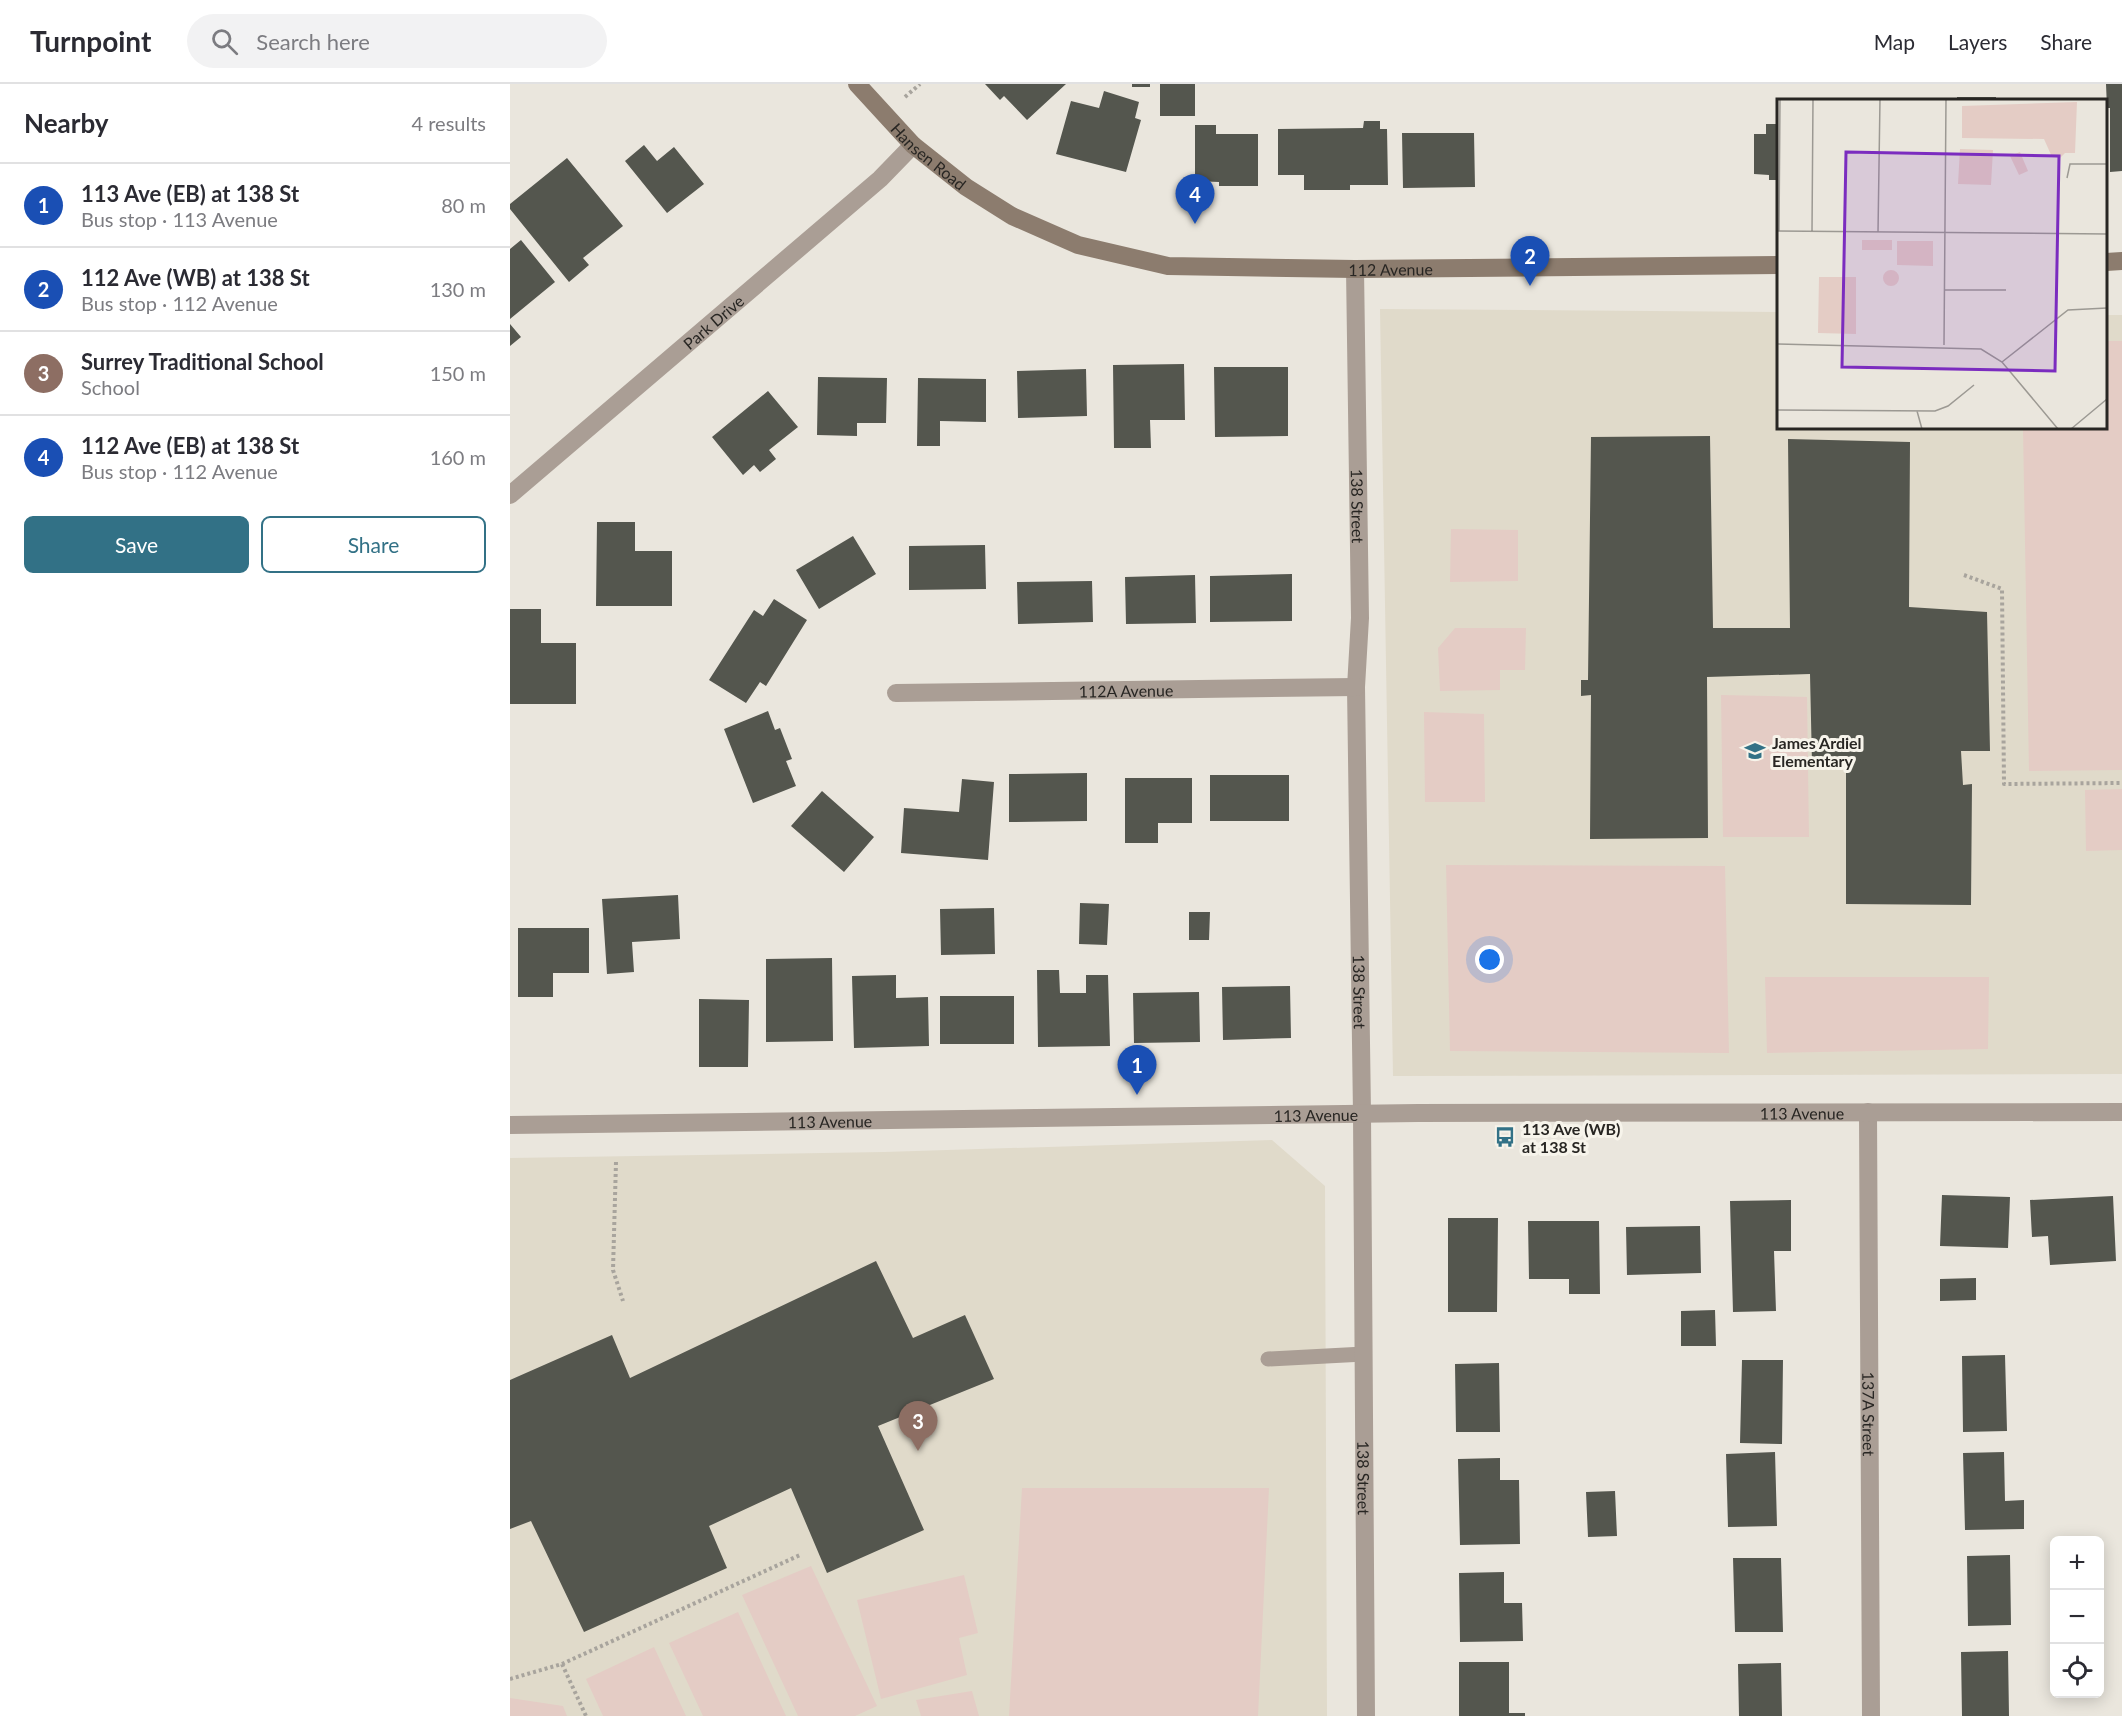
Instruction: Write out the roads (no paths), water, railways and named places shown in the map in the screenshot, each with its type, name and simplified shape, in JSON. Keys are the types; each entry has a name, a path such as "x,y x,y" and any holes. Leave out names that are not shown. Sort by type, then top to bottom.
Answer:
{"main road":[{"name":"Hansen Road","path":"858,84 913,145 966,187 1012,216"},
{"name":"112 Avenue","path":"1012,216 1078,245 1168,266 1355,269 1777,265"},
{"path":"2107,262 2122,261"}],"street":[{"name":"Park Drive","path":"510,495 880,179 913,145"},
{"name":"138 Street","path":"1355,269 1360,618 1356,687 1362,1114 1366,1716"},
{"name":"112A Avenue","path":"896,693 1356,687"},
{"name":"137A Street","path":"1868,1112 1871,1716"},
{"name":"113 Avenue","path":"510,1125 1362,1114 2122,1112"}],"lane":[{"path":"1268,1359 1364,1354"}],"place":[{"name":"112 Ave (EB) at 138 St","path":"1195,224"},
{"name":"112 Ave (WB) at 138 St","path":"1530,286"},
{"name":"James Ardiel Elementary","path":"1755,751"},
{"name":"113 Ave (EB) at 138 St","path":"1137,1095"},
{"name":"113 Ave (WB) at 138 St","path":"1505,1137"},
{"name":"Surrey Traditional School","path":"918,1451"}]}
